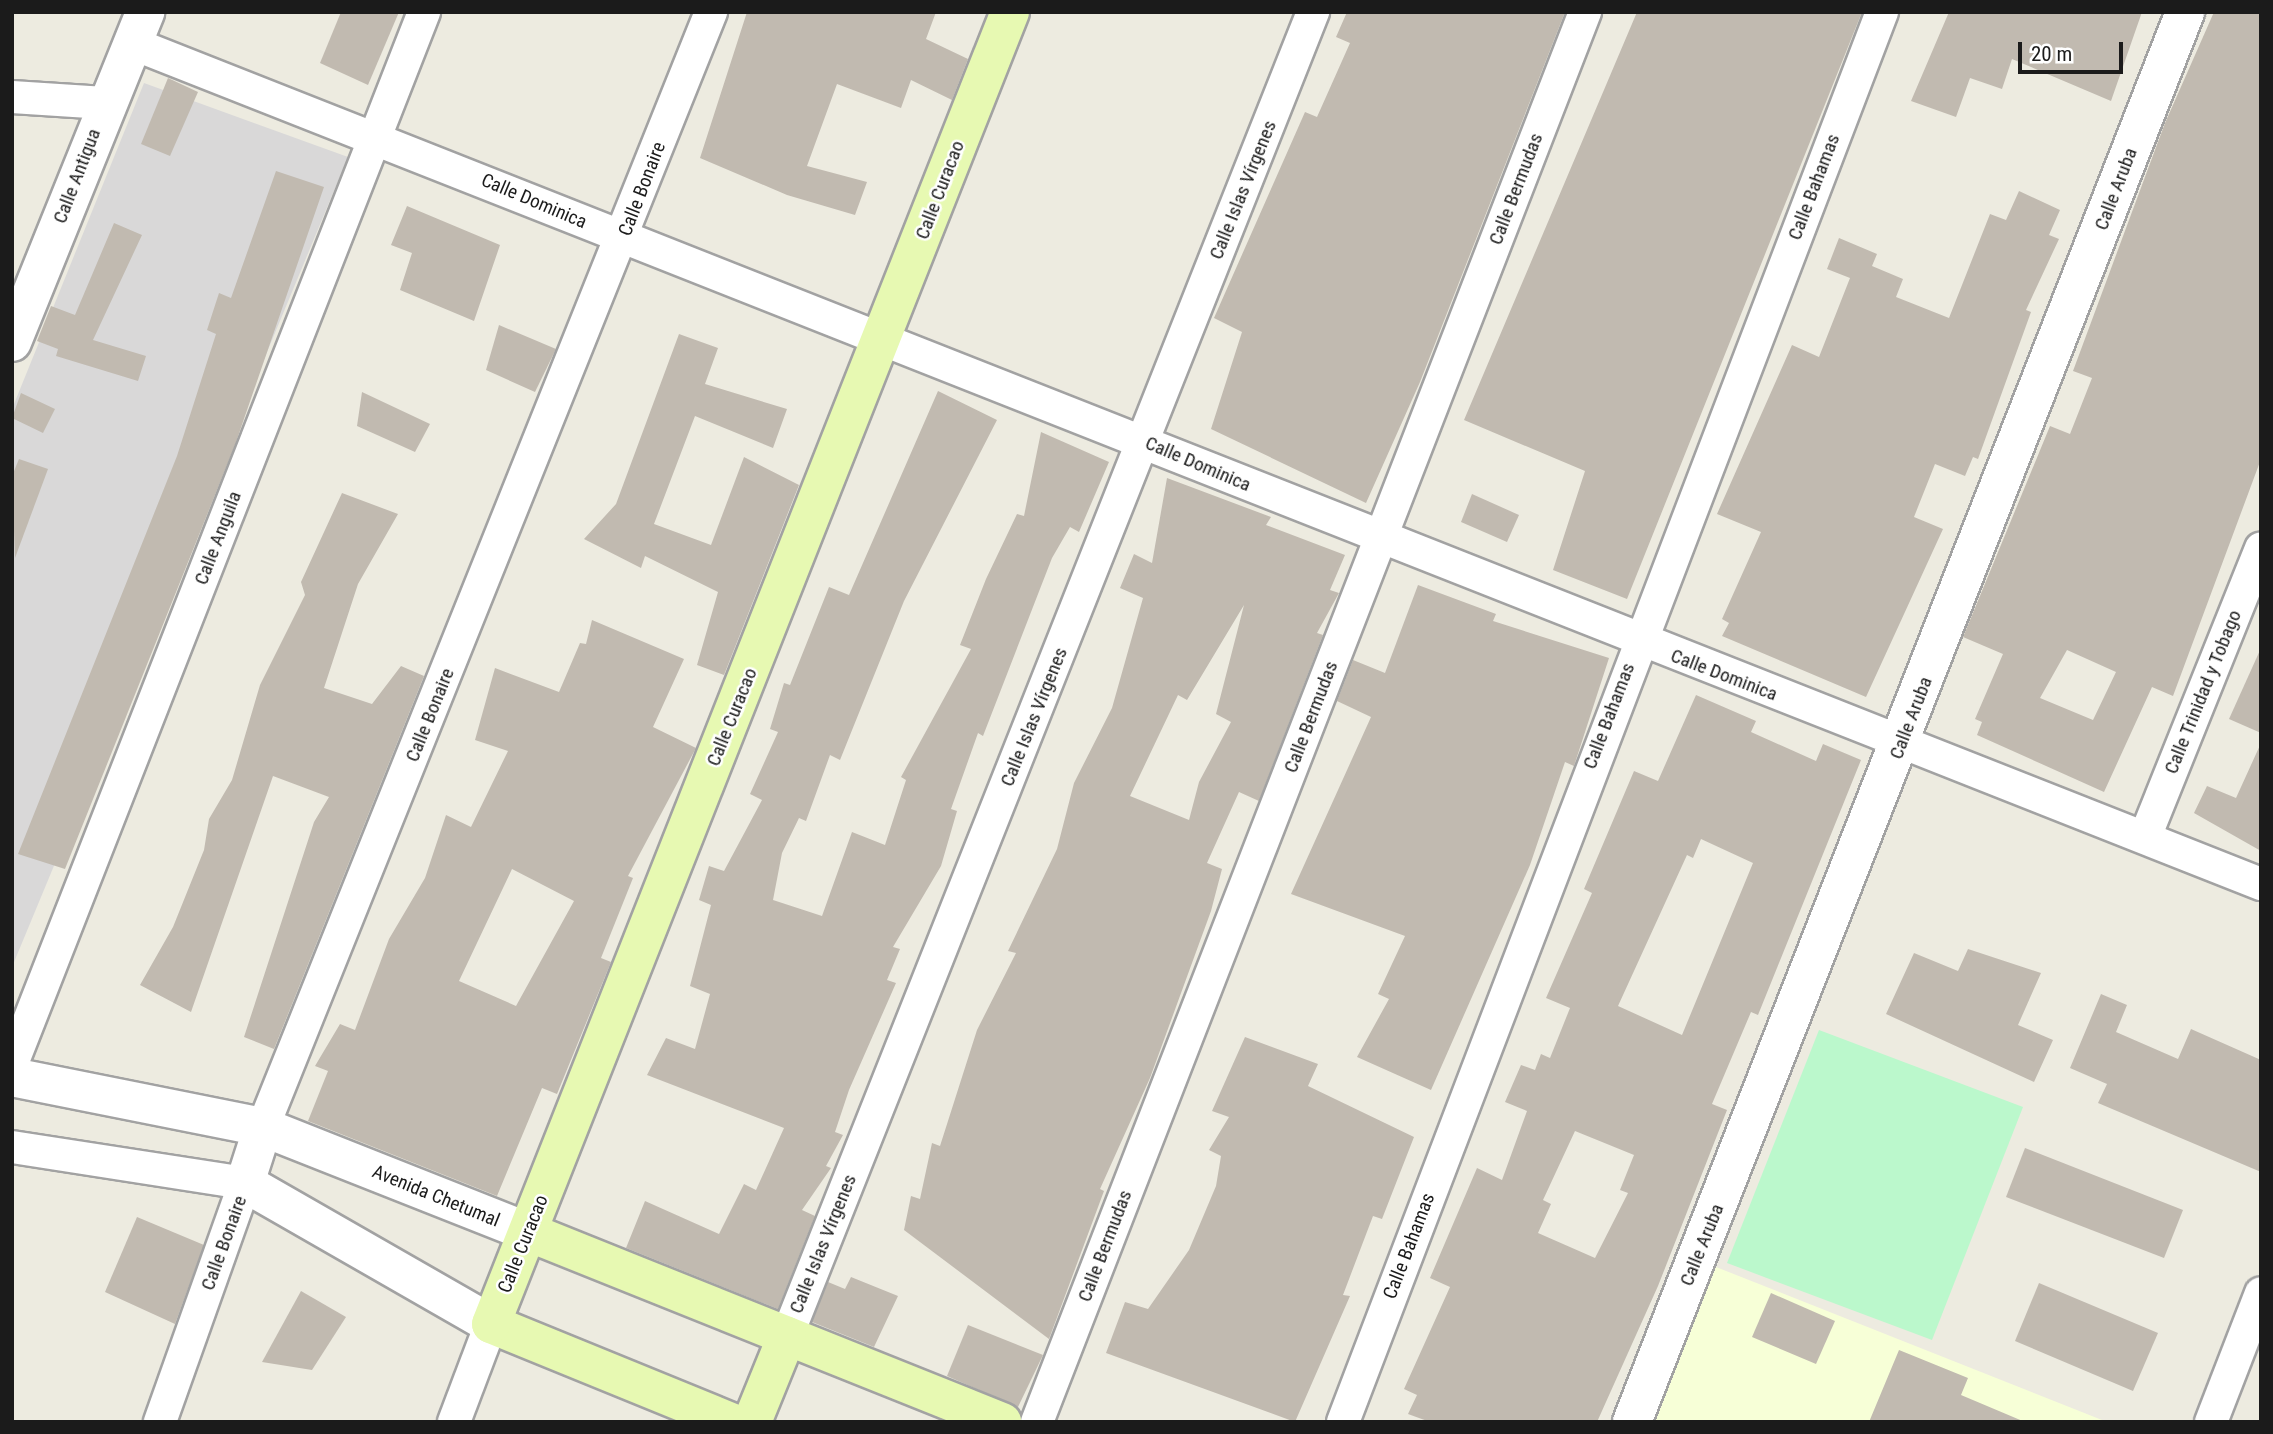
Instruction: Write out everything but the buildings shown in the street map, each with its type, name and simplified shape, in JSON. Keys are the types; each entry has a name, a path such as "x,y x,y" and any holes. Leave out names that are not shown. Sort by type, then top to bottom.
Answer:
{"main road":[{"name":"Calle Curacao","path":"491,1324 1010,12"},
{"name":"Avenida Chetumal","path":"528,1232 1002,1422"},
{"path":"491,1324 731,1422"},
{"name":"Calle Islas Vírgenes","path":"752,1422 787,1336"}],"street":[{"name":"Calle Anguila","path":"12,1064 424,12"},
{"name":"Calle Bonaire","path":"160,1422 246,1183 263,1127 712,12"},
{"name":"Calle Islas Vírgenes","path":"787,1336 1313,12"},
{"name":"Calle Bermudas","path":"1037,1422 1585,12"},
{"name":"Calle Bahamas","path":"1343,1422 1637,641 1882,12"},
{"name":"Calle Aruba","path":"1632,1422 1901,745 2185,12"},
{"name":"Calle Dominica","path":"139,28 376,135 623,238 1144,441 1380,540 2261,884"},
{"name":"Calle Antigua","path":"12,342 105,103 139,28"},
{"path":"12,97 105,103"},
{"name":"Calle Trinidad y Tobago","path":"2145,837 2261,548"},
{"name":"Avenida Chetumal","path":"12,1077 263,1127 528,1232"},
{"path":"12,1147 246,1183 491,1324"},
{"path":"2211,1422 2261,1293"},
{"name":"Calle Curacao","path":"454,1422 491,1324"}],"shaded area":[{"path":"144,83 348,157 12,967 12,409"},
{"path":"1819,1030 2023,1107 1932,1340 1727,1263"},
{"path":"1716,1267 2107,1422 1655,1422"}]}
